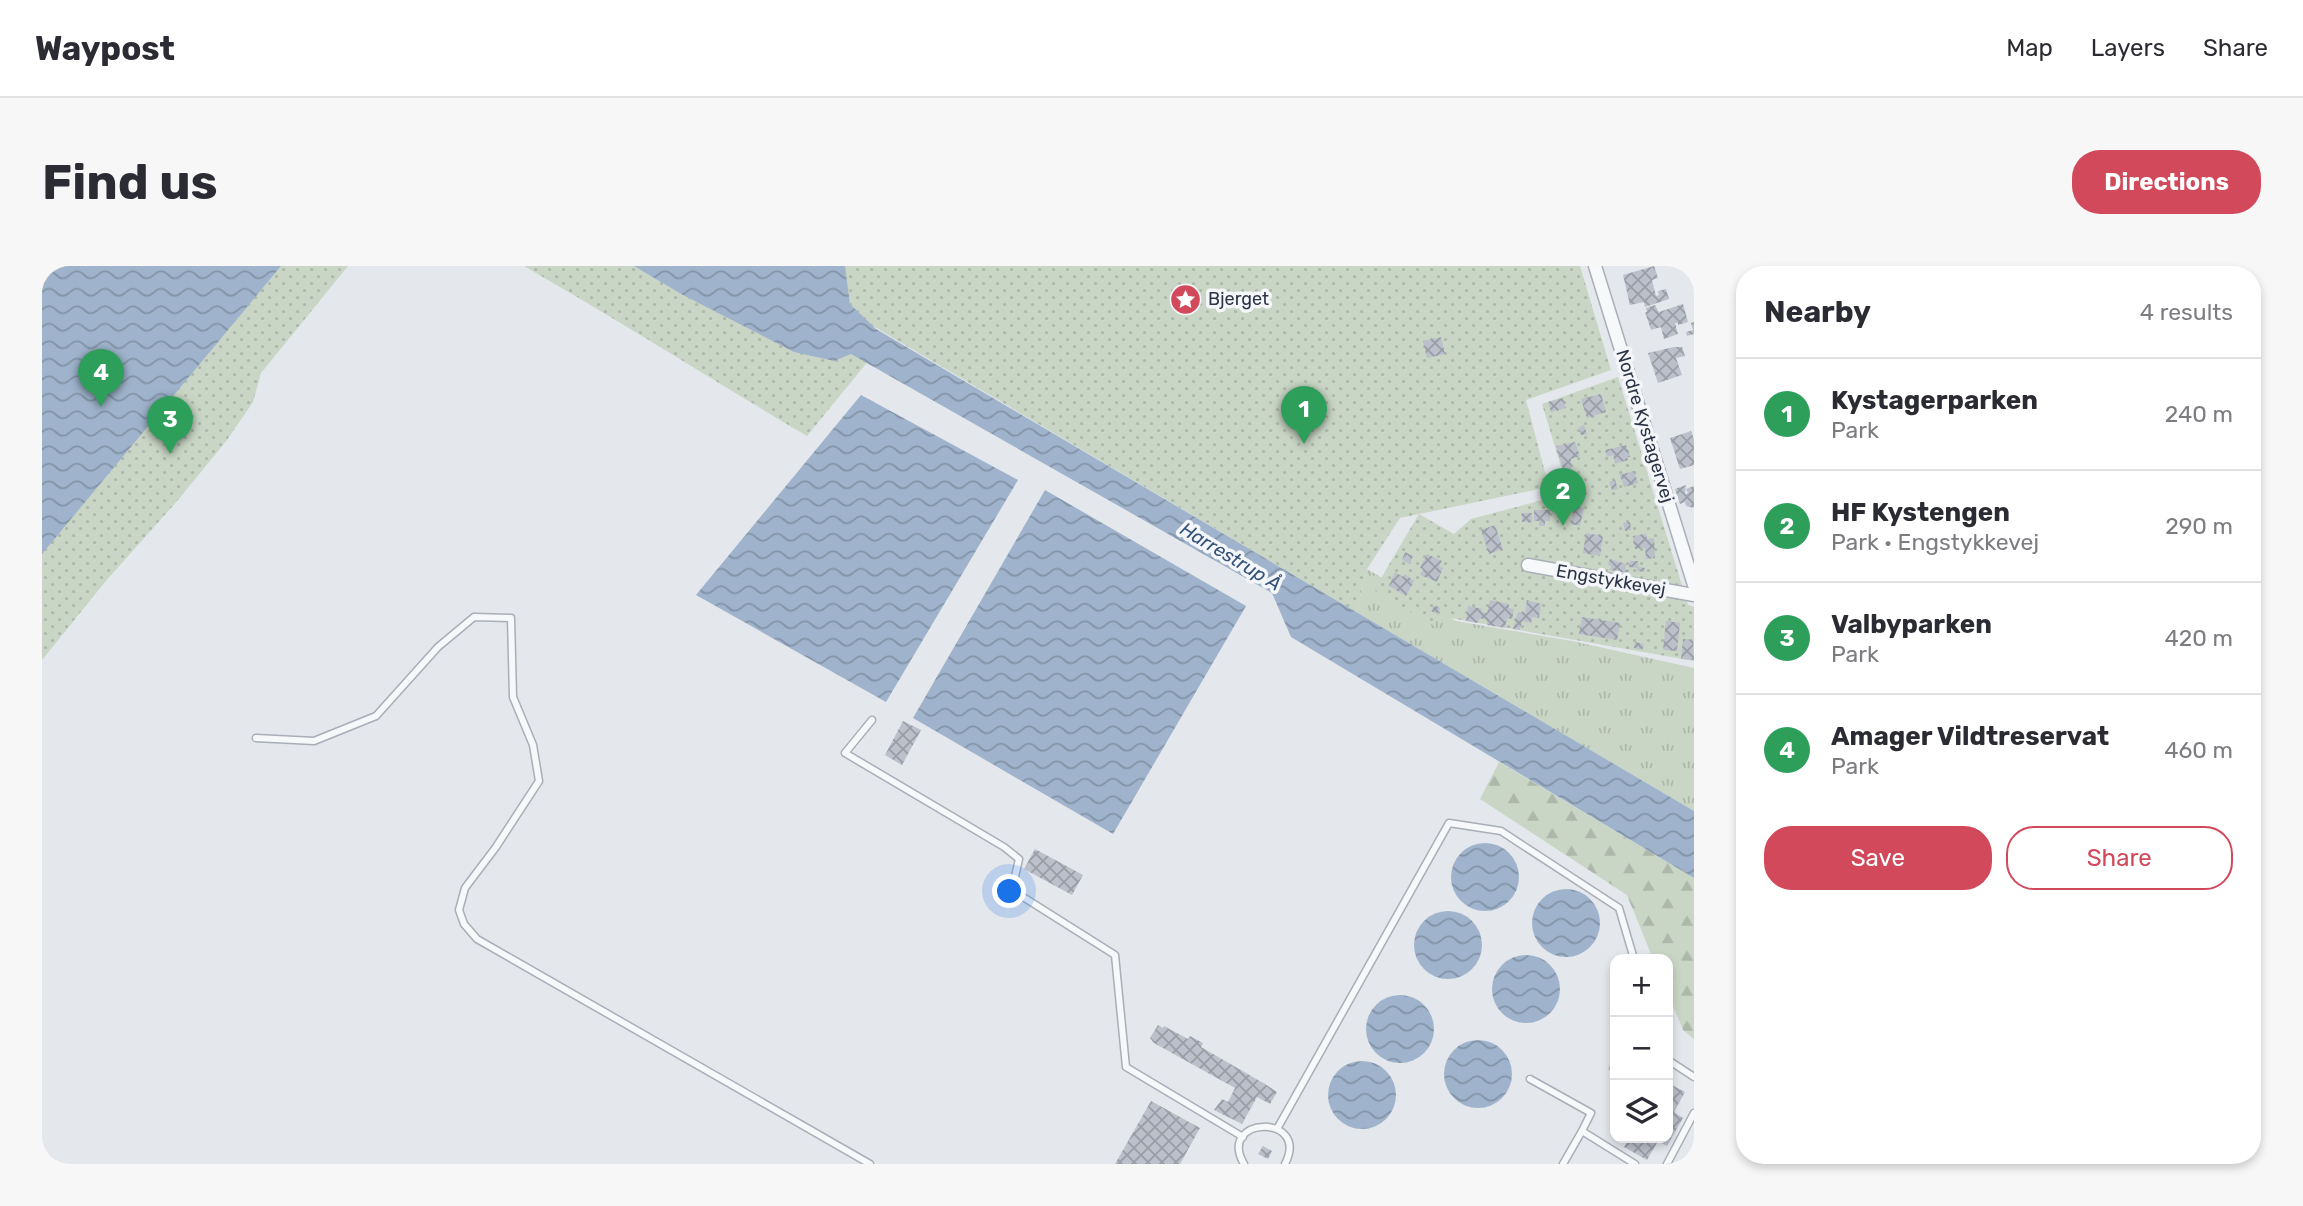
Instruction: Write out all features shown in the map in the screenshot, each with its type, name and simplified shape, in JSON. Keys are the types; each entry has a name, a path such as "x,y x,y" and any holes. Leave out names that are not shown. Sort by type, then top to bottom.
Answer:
{"street":[{"name":"Nordre Kystagervej","path":"1595,266 1694,585"},
{"name":"Engstykkevej","path":"1528,565 1694,595"}],"lane":[{"path":"256,738 314,741 376,716 438,647 474,617 511,617 513,697 533,745 539,781 496,847 465,888 460,910 464,924 477,939 870,1164"},
{"path":"872,720 845,753 1004,847 1019,859 1012,890 1115,955 1126,1067 1243,1137"},
{"path":"1277,1129 1449,823 1501,831 1619,908 1633,954"},
{"path":"1673,1063 1694,1077"},
{"path":"1530,1079 1591,1113 1563,1164"},
{"path":"1667,1164 1694,1113"},
{"path":"1244,1164 1239,1152 1243,1137 1262,1125 1277,1129 1287,1141 1289,1149 1284,1164"},
{"path":"1582,1130 1635,1164"},
{"path":"851,1164 856,1156"}],"green space":[{"path":"42,266 348,266 261,373 253,402 227,440 42,660"},
{"path":"524,266 636,266 869,360 807,436"},
{"path":"660,266 1580,266 1611,370 1526,400 1549,487 1400,518 1367,569 1356,612 873,326"},
{"path":"1618,377 1688,605 1694,607 1694,661 1439,616 1433,625 1374,590 1419,514 1454,534 1471,519 1569,493 1542,404"},
{"path":"1367,569 1456,621 1572,641 1694,668 1694,811 1356,612"},
{"path":"1499,762 1694,878 1694,1039 1683,1030 1673,1006 1673,954 1651,954 1627,895 1480,799"}],"water":[{"path":"42,266 281,266 42,554"},
{"name":"Harrestrup Å","path":"634,266 845,266 850,304 876,329 1694,811 1694,878 1291,637 1272,593 851,354 834,361 794,352 683,295"},
{"path":"861,395 1018,480 886,702 696,595"},
{"path":"1045,490 1246,606 1113,834 913,718"},
{"path":"1485,843 1498,846 1509,853 1516,864 1519,877 1516,890 1509,901 1498,908 1485,911 1472,908 1461,901 1454,890 1451,877 1454,864 1461,853 1472,846"},
{"path":"1566,889 1579,892 1590,899 1597,910 1600,923 1597,936 1590,947 1579,954 1566,957 1553,954 1542,947 1535,936 1532,923 1535,910 1542,899 1553,892"},
{"path":"1448,911 1461,914 1472,921 1479,932 1482,945 1479,958 1472,969 1461,976 1448,979 1435,976 1424,969 1417,958 1414,945 1417,932 1424,921 1435,914"},
{"path":"1526,955 1539,958 1550,965 1557,976 1560,989 1557,1002 1550,1013 1539,1020 1526,1023 1513,1020 1502,1013 1495,1002 1492,989 1495,976 1502,965 1513,958"},
{"path":"1400,995 1413,998 1424,1005 1431,1016 1434,1029 1431,1042 1424,1053 1413,1060 1400,1063 1387,1060 1376,1053 1369,1042 1366,1029 1369,1016 1376,1005 1387,998"},
{"path":"1478,1040 1491,1043 1502,1050 1509,1061 1512,1074 1509,1087 1502,1098 1491,1105 1478,1108 1465,1105 1454,1098 1447,1087 1444,1074 1447,1061 1454,1050 1465,1043"},
{"path":"1362,1061 1375,1064 1386,1071 1393,1082 1396,1095 1393,1108 1386,1119 1375,1126 1362,1129 1349,1126 1338,1119 1331,1108 1328,1095 1331,1082 1338,1071 1349,1064"}],"building":[{"path":"1654,266 1658,278 1652,280 1656,296 1659,295 1658,291 1666,289 1669,299 1645,307 1644,302 1630,305 1623,275"},
{"path":"1683,304 1688,322 1678,325 1675,323 1678,334 1664,339 1661,327 1651,330 1646,308 1655,305 1659,312"},
{"path":"1694,322 1694,334 1687,336 1686,332 1693,330 1691,323"},
{"path":"1441,337 1445,354 1427,358 1423,341"},
{"path":"1682,347 1685,356 1676,358 1682,375 1658,383 1648,353"},
{"path":"1601,394 1606,412 1587,418 1581,399"},
{"path":"1563,398 1566,408 1551,412 1548,402"},
{"path":"1584,425 1587,434 1581,435 1579,427"},
{"path":"1691,431 1694,439 1694,465 1680,469 1670,438"},
{"path":"1575,442 1580,456 1571,459 1571,470 1564,472 1556,446"},
{"path":"1626,445 1630,457 1627,457 1628,460 1615,464 1613,455 1607,457 1605,450"},
{"path":"1634,471 1638,483 1624,487 1620,475"},
{"path":"1615,480 1618,489 1612,490 1609,482"},
{"path":"1686,485 1685,494 1688,493 1686,489 1694,486 1694,508 1686,506 1685,502 1680,504 1675,489"},
{"path":"1571,495 1577,497 1575,506 1584,508 1580,526 1571,524 1574,508 1568,506"},
{"path":"1534,510 1550,510 1550,521 1545,521 1545,526 1539,526 1539,521 1534,521"},
{"path":"1522,513 1532,513 1532,522 1522,522"},
{"path":"1630,522 1631,530 1625,531 1623,523"},
{"path":"1495,525 1503,549 1489,554 1481,530"},
{"path":"1586,533 1603,536 1600,556 1583,553"},
{"path":"1646,534 1647,539 1654,538 1655,558 1646,559 1645,548 1635,549 1633,536"},
{"path":"1405,552 1413,556 1410,564 1402,560"},
{"path":"1427,554 1442,561 1439,566 1443,568 1437,582 1420,575 1423,569 1420,568"},
{"path":"1610,559 1626,564 1628,573 1610,570"},
{"path":"1630,561 1638,561 1638,567 1645,568 1644,572 1629,567"},
{"path":"1395,572 1403,577 1405,574 1414,581 1406,596 1389,586"},
{"path":"1490,600 1509,604 1509,608 1514,609 1512,619 1507,618 1505,628 1487,625 1487,620 1480,618 1477,623 1466,621 1468,606 1487,613"},
{"path":"1527,600 1541,604 1539,618 1532,617 1531,623 1522,621 1520,630 1513,629 1518,612 1525,613"},
{"path":"1435,605 1440,608 1437,614 1431,611"},
{"path":"1582,617 1620,623 1617,640 1579,634"},
{"path":"1666,621 1680,623 1677,651 1663,650"},
{"path":"1683,639 1693,640 1694,660 1681,659"},
{"path":"1635,642 1644,644 1642,650 1634,648"},
{"path":"903,721 921,730 902,765 885,755"},
{"path":"1035,849 1083,875 1072,895 1024,869"},
{"path":"1158,1025 1203,1043 1201,1047 1277,1092 1270,1104 1257,1097 1242,1124 1214,1110 1222,1099 1228,1102 1235,1088 1154,1043 1150,1038"},
{"path":"1673,1086 1685,1092 1674,1112 1683,1118 1673,1136"},
{"path":"1151,1101 1200,1128 1180,1164 1115,1164"},
{"path":"1626,1143 1657,1143 1647,1160 1624,1147"},
{"path":"1263,1146 1272,1151 1268,1159 1258,1154"}],"place":[{"name":"Bjerget","path":"1185,299"},
{"name":"Amager Vildtreservat","path":"101,407"},
{"name":"Kystagerparken","path":"1304,444"},
{"name":"Valbyparken","path":"170,454"},
{"name":"HF Kystengen","path":"1563,526"}]}
